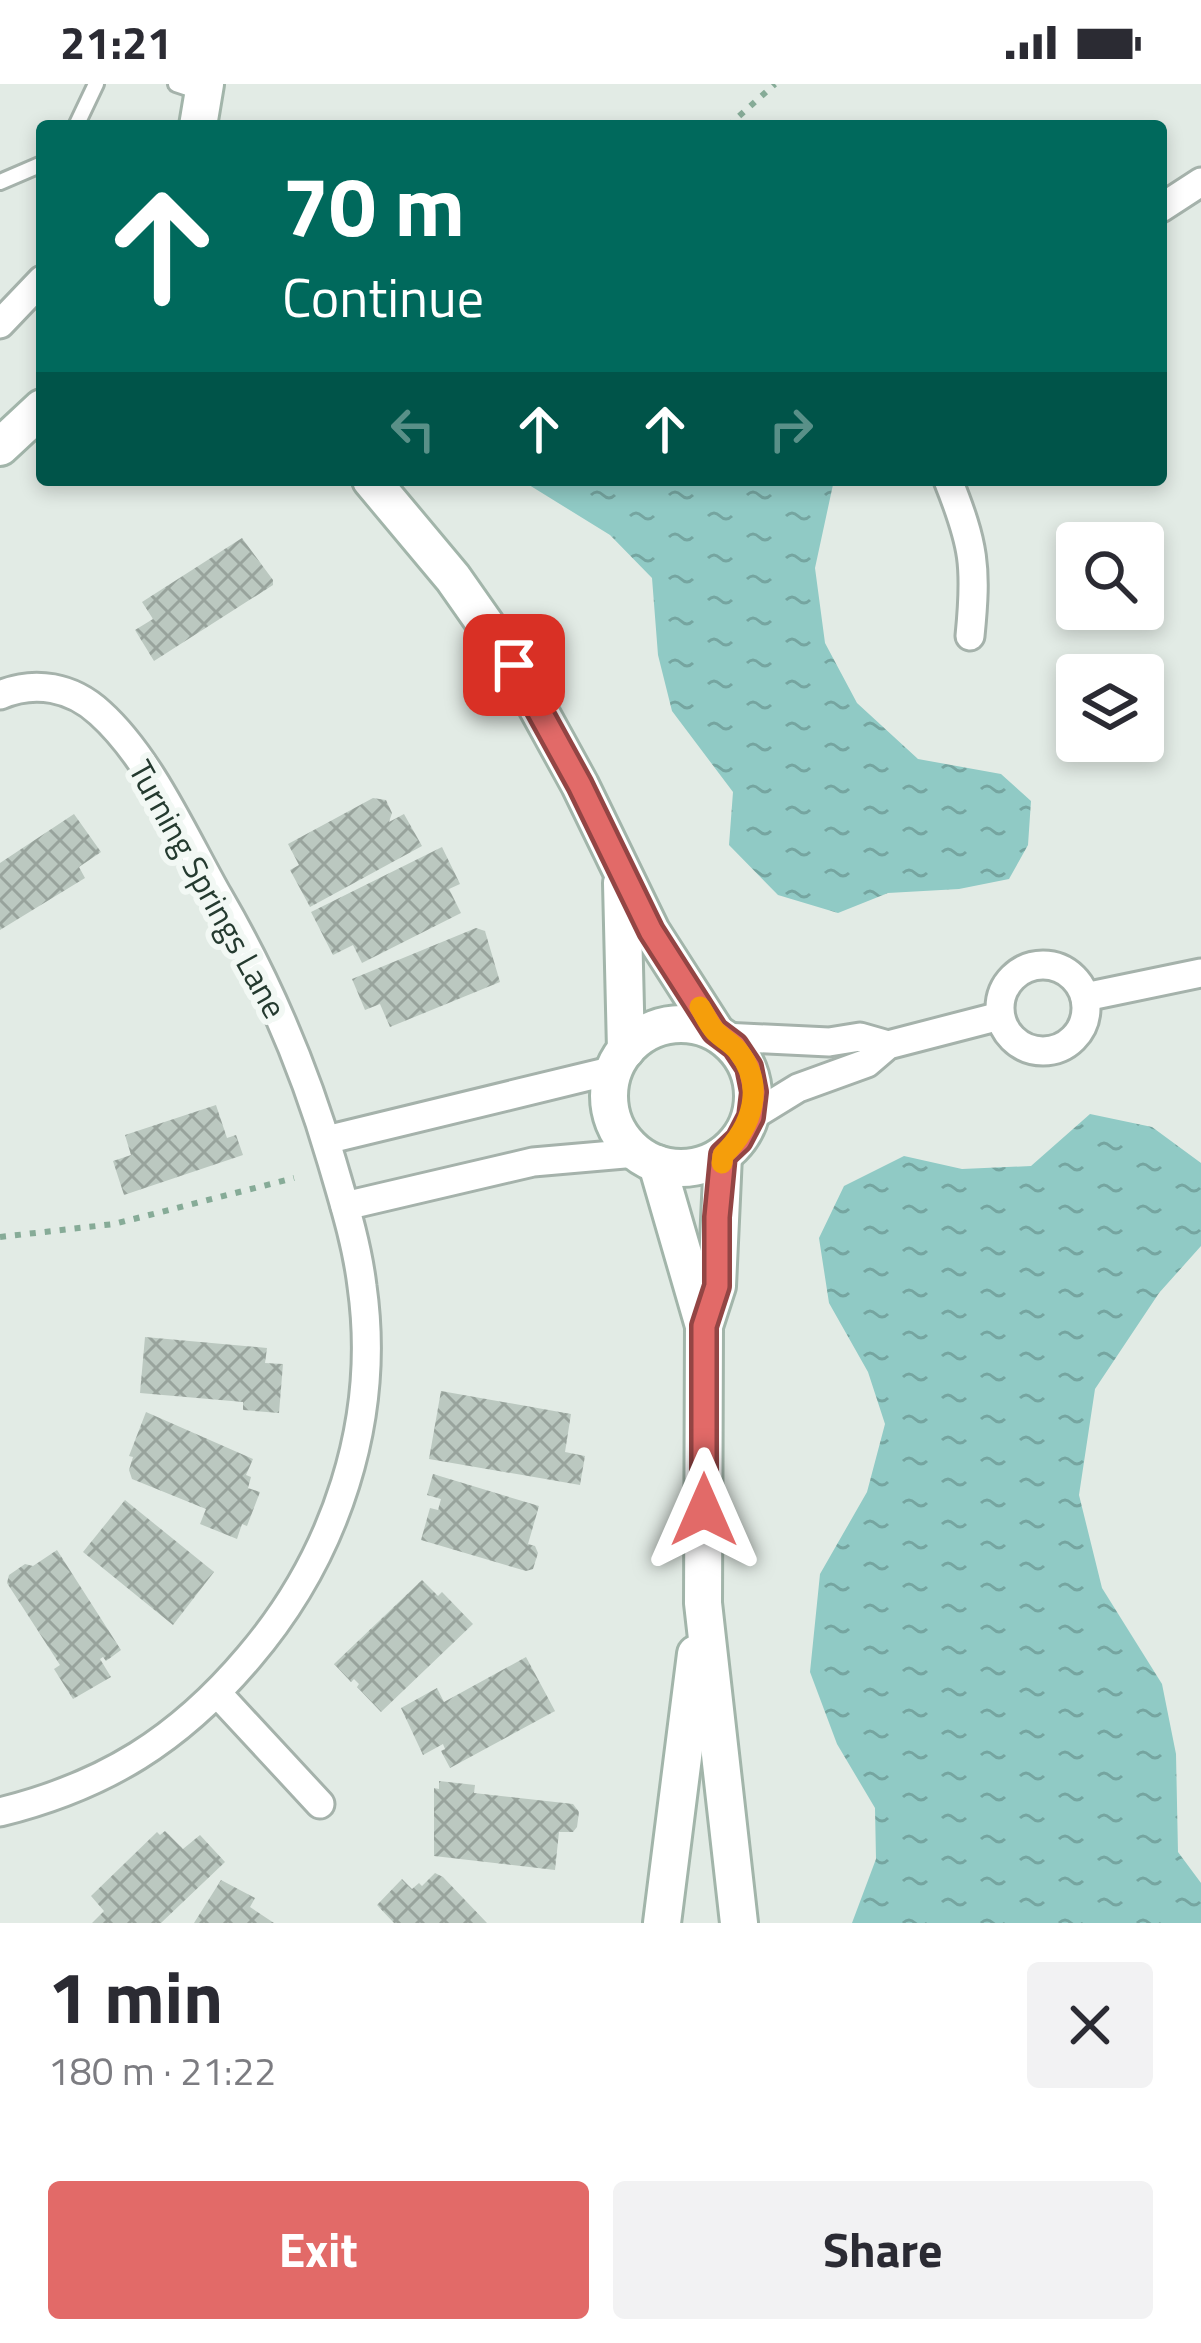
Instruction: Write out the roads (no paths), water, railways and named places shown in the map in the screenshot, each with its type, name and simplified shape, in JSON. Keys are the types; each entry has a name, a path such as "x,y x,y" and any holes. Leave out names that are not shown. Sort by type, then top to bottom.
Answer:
{"street":[{"path":"1167,204 1201,182"},
{"path":"0,324 36,286"},
{"path":"0,447 36,414"},
{"path":"345,1206 532,1162 646,1159 679,1168 702,1166 739,1140 751,1117 754,1092 749,1067 735,1046 719,1034 651,931 580,785 514,665 453,578 376,486"},
{"path":"950,486 968,529 976,575 970,636"},
{"name":"Turning Springs Lane","path":"0,695 18,687 50,686 99,712 133,750 249,949 299,1060 326,1139 362,1285 367,1347 359,1439 336,1515 308,1576 264,1640 218,1694 161,1743 102,1778 0,1812"},
{"path":"622,874 620,1060 609,1092 611,1115 621,1136 646,1159 704,1326"},
{"path":"1038,964 1064,969 1075,977 1085,997 1081,1029 1058,1048 1028,1049 1005,1030 1000,1016 1006,986 1014,976 1038,964"},
{"path":"1085,997 1201,973"},
{"path":"751,1117 834,1072 867,1063 888,1045 1000,1016"},
{"path":"326,1139 620,1060 643,1034 666,1025 829,1042 860,1037 888,1045"},
{"path":"723,1155 717,1286 704,1326 703,1603 739,1923"},
{"path":"662,1923 703,1603"},
{"path":"218,1694 320,1804"}],"lane":[{"path":"79,120 96,84"},
{"path":"0,182 36,167"}],"water":[{"path":"531,486 833,486 815,568 825,643 857,703 918,759 1001,774 1031,801 1028,845 1009,879 959,889 888,893 838,913 778,895 729,845 733,792 672,711 658,655 652,578 610,535"},
{"path":"1090,1114 1152,1127 1201,1163 1201,1246 1159,1293 1095,1389 1079,1495 1102,1588 1162,1684 1176,1754 1178,1852 1201,1883 1201,1923 852,1923 876,1859 875,1808 837,1744 810,1672 820,1574 867,1492 885,1424 868,1372 829,1303 819,1238 844,1186 904,1156 962,1169 1031,1166"}]}
